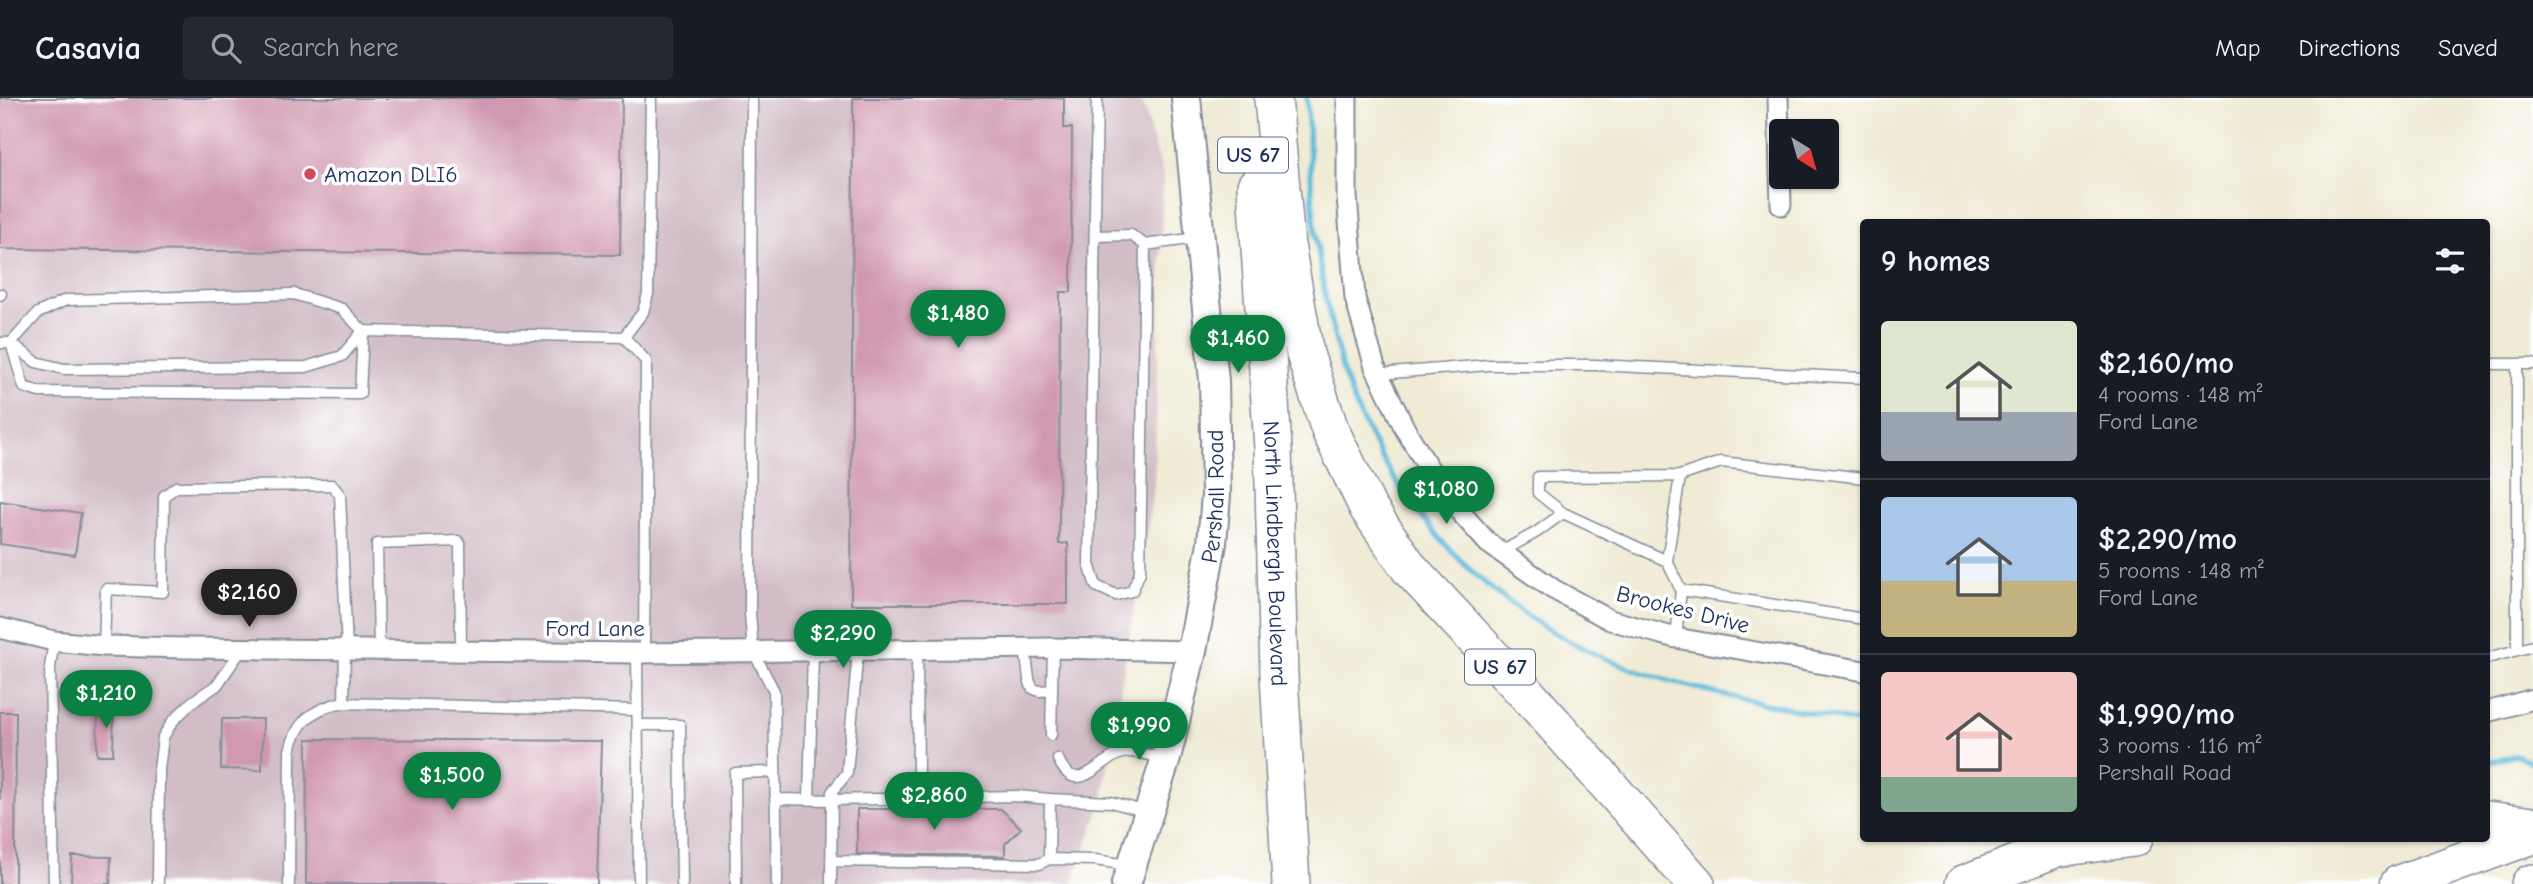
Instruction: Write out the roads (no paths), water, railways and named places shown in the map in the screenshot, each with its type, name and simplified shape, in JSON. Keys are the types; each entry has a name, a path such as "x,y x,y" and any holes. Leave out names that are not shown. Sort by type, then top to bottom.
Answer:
{"highway":[{"name":"North Lindbergh Boulevard","path":"1248,98 1273,448 1279,676 1291,884"},
{"name":"US 67","path":"1273,98 1286,245 1305,354 1330,430 1368,508 1410,569 1538,706 1696,884"},
{"path":"2490,820 2533,826"},
{"path":"2399,884 2533,835"},
{"path":"1964,884 2057,848 2103,842"}],"street":[{"name":"Pershall Road","path":"1129,875 1166,758 1192,651 1212,542 1216,495 1214,380 1186,98"},
{"name":"Brookes Drive","path":"1347,98 1347,195 1356,298 1378,374 1405,429 1446,495 1488,543 1553,589 1610,620 1676,638 1860,670"},
{"path":"1778,98 1781,205"},
{"name":"Ford Lane","path":"0,628 54,641 104,646 243,649 641,652 1053,648 1192,651"},
{"path":"2490,711 2533,699"}],"lane":[{"path":"624,337 643,312 648,294 651,98"},
{"path":"752,98 750,613 753,651 774,691 777,884"},
{"path":"1097,98 1089,564 1096,586 1116,595 1132,591 1140,572 1145,246"},
{"path":"1095,236 1131,235 1145,246 1200,238"},
{"path":"5,343 38,313 66,299 294,294 342,309 363,331 624,337 646,361 638,710 639,884"},
{"path":"5,343 36,362 64,369 306,367 342,356 363,331"},
{"path":"5,343 24,387 38,392 359,394 363,331"},
{"path":"2490,364 2533,364"},
{"path":"2517,364 2517,650"},
{"path":"1378,374 1488,365 1595,365 1860,378"},
{"path":"1667,561 1563,513 1538,494 1538,477 1679,476 1721,462 1860,478"},
{"path":"1676,638 1681,590 1667,561 1679,476"},
{"path":"104,646 106,589 163,592 164,496 176,487 332,485 340,495 346,650 344,703"},
{"path":"1501,553 1563,513"},
{"path":"379,651 377,544 458,541 461,651"},
{"path":"1681,590 1860,619"},
{"path":"54,641 50,667 54,884"},
{"path":"2490,657 2533,646"},
{"path":"1025,648 1032,688 1039,691 1052,690"},
{"path":"1051,735 1053,648"},
{"path":"158,884 159,771 163,737 173,721 192,702 217,685 243,649"},
{"path":"831,884 832,792 847,773 858,650"},
{"path":"809,799 813,651"},
{"path":"917,651 918,778"},
{"path":"289,884 290,751 294,731 326,707 344,703 638,710"},
{"path":"638,725 681,725 682,884"},
{"path":"1058,759 1064,771 1073,776 1084,776 1094,772 1117,754 1129,751 1166,758"},
{"path":"736,884 735,773 775,772"},
{"path":"775,799 1017,796 1111,803 1149,813"},
{"path":"1049,859 1051,799"},
{"path":"831,861 1039,864 1049,859 1095,860 1129,875"}],"waterway":[{"path":"1307,98 1317,247 1327,306 1346,381 1366,429 1392,474 1421,516 1455,555 1493,590 1534,620 1579,646 1627,667 1714,693 1860,723"},
{"path":"2490,761 2517,755 2533,763"}],"place":[{"name":"Amazon DLI6","path":"310,174"}]}
